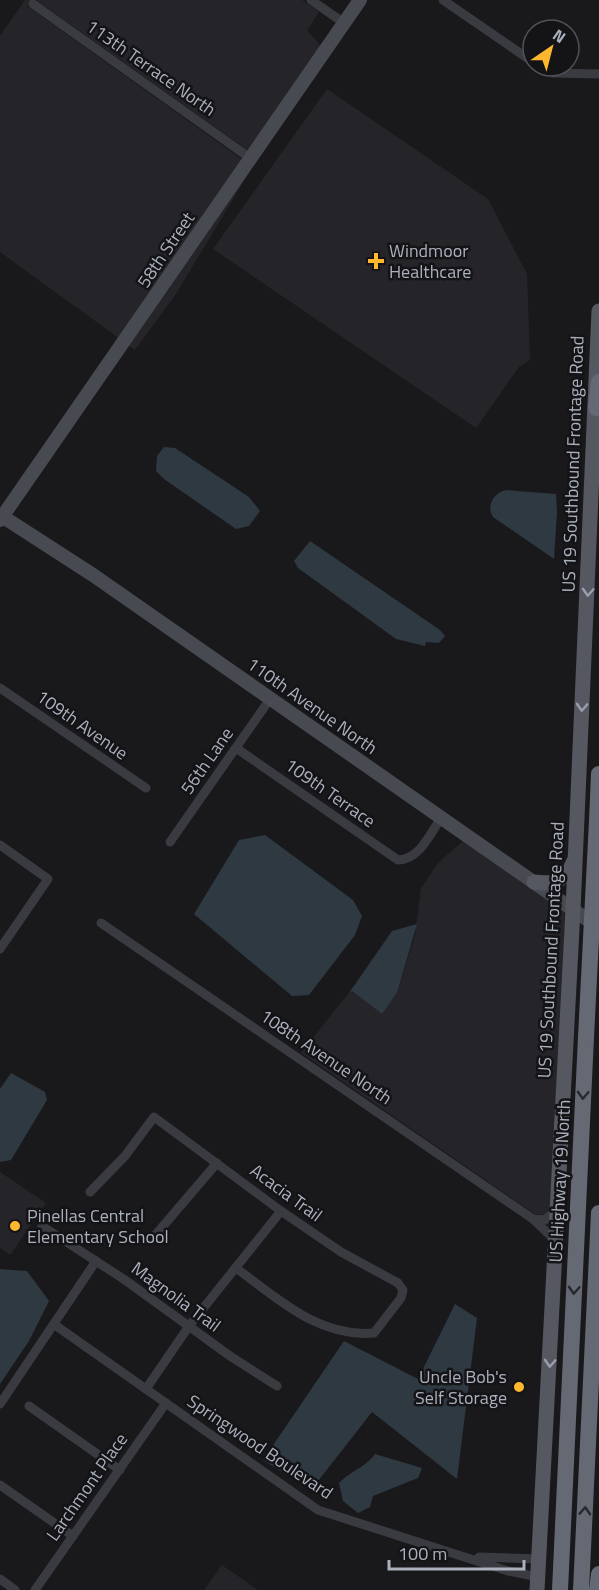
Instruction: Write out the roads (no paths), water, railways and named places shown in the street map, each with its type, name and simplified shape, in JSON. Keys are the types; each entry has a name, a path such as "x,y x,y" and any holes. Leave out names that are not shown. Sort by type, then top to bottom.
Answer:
{"highway":[{"path":"596,408 599,382"},
{"name":"US Highway 19 North","path":"560,1590 599,774"},
{"path":"581,1590 599,1213"},
{"path":"554,1590 562,1534"},
{"path":"597,1590 599,1574"}],"main road":[{"name":"US 19 Southbound Frontage Road","path":"538,1584 576,859 599,311"},
{"path":"576,838 584,850 599,858"},
{"path":"534,882 550,884 562,880 569,873 576,859"},
{"path":"576,859 599,923"},
{"path":"570,976 599,935"},
{"path":"567,1033 580,1000 599,994"}],"street":[{"path":"311,0 344,23"},
{"name":"58th Street","path":"1,517 360,0"},
{"path":"443,0 521,54"},
{"name":"113th Terrace North","path":"33,4 250,158"},
{"path":"581,74 599,74"},
{"name":"110th Avenue North","path":"1,517 93,575 599,928"},
{"name":"109th Avenue","path":"0,688 146,789"},
{"name":"56th Lane","path":"170,842 270,699"},
{"name":"109th Terrace","path":"236,748 398,860 407,860 415,856 441,818"},
{"path":"0,845 48,879 0,949"},
{"name":"108th Avenue North","path":"101,923 533,1219 557,1243"},
{"name":"Acacia Trail","path":"90,1192 125,1156 154,1117 281,1211 342,1252 398,1284 403,1290 401,1298 374,1333 344,1332 316,1324 236,1268"},
{"path":"152,1239 217,1163"},
{"path":"533,1219 545,1220 559,1206"},
{"path":"146,1389 189,1326 281,1211"},
{"name":"Magnolia Trail","path":"42,1226 277,1386"},
{"path":"0,1404 96,1261"},
{"name":"Springwood Boulevard","path":"55,1325 318,1510 466,1556 538,1584"},
{"name":"Larchmont Place","path":"35,1590 166,1403"},
{"path":"28,1406 120,1470"},
{"path":"0,1485 73,1536"},
{"name":"Springwood Boulevard","path":"466,1556 539,1559"},
{"path":"0,1580 15,1590"}],"place":[{"name":"Windmoor Healthcare","path":"376,261"},
{"name":"Pinellas Central Elementary School","path":"15,1226"},
{"name":"Uncle Bob's Self Storage","path":"519,1387"}]}
